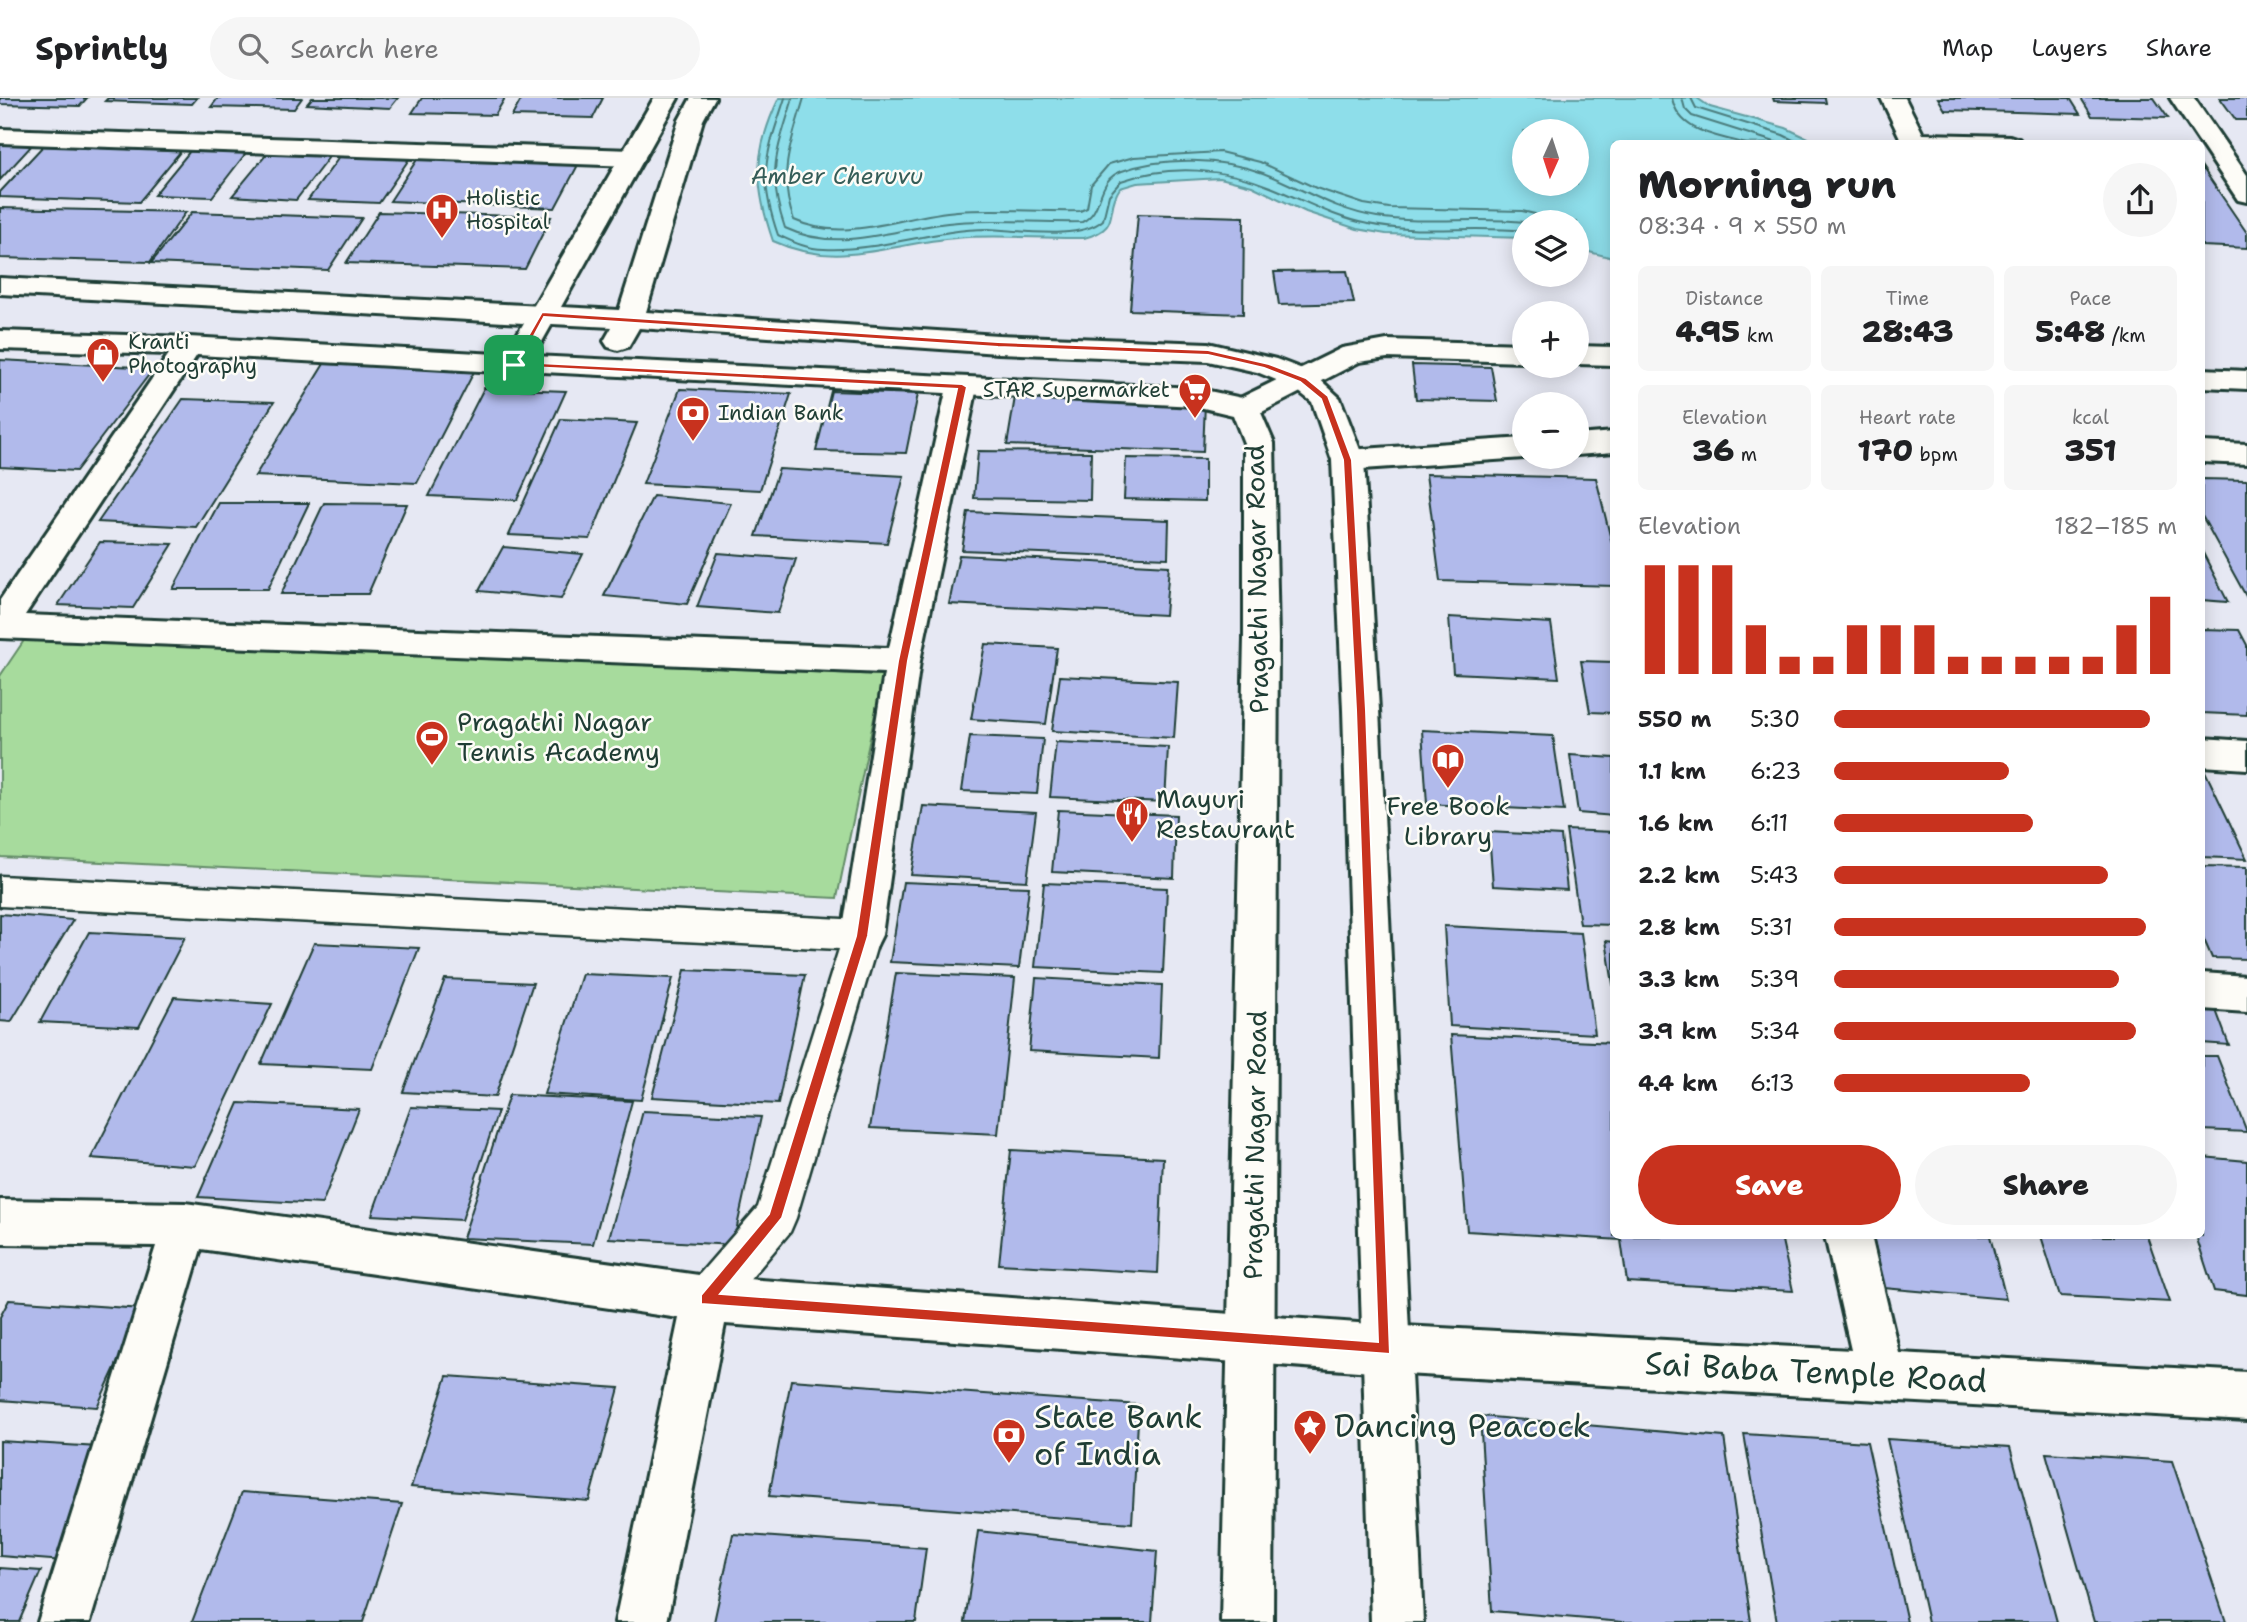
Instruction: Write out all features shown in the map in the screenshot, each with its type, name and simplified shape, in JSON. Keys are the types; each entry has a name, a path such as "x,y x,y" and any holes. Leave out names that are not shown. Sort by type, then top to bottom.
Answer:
{"street":[{"path":"514,365 666,98"},
{"path":"603,368 630,319 691,120 703,98"},
{"path":"1893,98 1915,140"},
{"path":"2182,98 2210,149 2247,194"},
{"path":"0,136 632,158"},
{"path":"2210,149 2247,149"},
{"path":"0,286 630,319 998,344 1208,352 1266,365 1303,380 1325,398 1348,460 1361,710 1396,1622"},
{"name":"Pragathi Nagar Road","path":"0,340 189,346 514,365 1195,397 1245,408 1259,443 1261,639 1247,1622"},
{"path":"0,626 189,346"},
{"path":"1245,408 1352,354 1387,349 1512,353"},
{"path":"1589,355 1610,356"},
{"path":"2205,378 2247,380"},
{"path":"862,936 903,661 962,387"},
{"path":"1589,444 1610,443"},
{"path":"1348,460 1512,449"},
{"path":"2205,452 2247,454"},
{"path":"0,626 903,661"},
{"path":"2205,752 2247,755"},
{"path":"2205,991 2247,994"},
{"name":"Sai Baba Temple Road","path":"0,1222 185,1225 706,1299 1385,1349 2247,1396"},
{"path":"64,1622 185,1225"},
{"path":"1848,1239 1880,1374"},
{"path":"641,1622 706,1299"}],"lane":[{"path":"0,891 862,936 775,1218 706,1299"}],"green space":[{"name":"Pragathi Nagar Tennis Academy","path":"25,639 883,675 837,898 0,857 0,676"}],"water":[{"name":"Amber Cheruvu","path":"779,98 1697,98 1710,107 1786,128 1812,140 1610,140 1610,257 1589,252 1589,210 1512,210 1512,238 1386,234 1357,229 1306,212 1252,186 1220,178 1137,183 1120,188 1115,196 1108,224 1096,234 1084,238 972,237 864,253 820,254 797,250 773,241 762,203 759,169 770,117"}],"building":[{"path":"0,98 87,98 80,106 0,104"},
{"path":"108,98 197,98 192,104 105,101"},
{"path":"218,98 302,98 294,109 211,107"},
{"path":"312,98 398,98 390,108 307,104"},
{"path":"422,98 505,98 495,115 412,113"},
{"path":"522,98 603,98 593,118 512,116"},
{"path":"1773,98 1825,98 1826,103 1774,101"},
{"path":"1938,98 2070,98 2080,114 1945,110"},
{"path":"2081,98 2154,98 2168,118 2092,116"},
{"path":"2220,98 2247,98 2247,120 2236,120"},
{"path":"0,141 35,142 0,180"},
{"path":"43,146 181,151 139,202 0,197 0,192"},
{"path":"270,150 332,153 296,200 232,196"},
{"path":"190,151 246,153 212,197 154,195"},
{"path":"343,152 412,155 379,203 308,200"},
{"path":"418,158 578,165 555,208 390,201"},
{"path":"2205,171 2247,233 2247,248 2205,246"},
{"path":"0,208 186,212 150,262 0,258"},
{"path":"192,212 362,218 328,270 151,263"},
{"path":"379,212 551,217 525,269 346,263"},
{"path":"1138,214 1244,217 1243,314 1130,310"},
{"path":"1347,271 1354,303 1279,305 1274,272"},
{"path":"327,359 477,366 417,483 255,476"},
{"path":"0,360 154,368 76,471 0,467"},
{"path":"1412,365 1491,367 1497,401 1416,399"},
{"path":"484,388 566,391 517,500 429,496"},
{"path":"680,389 791,394 760,490 643,484"},
{"path":"831,391 918,394 906,453 816,451"},
{"path":"1015,397 1205,403 1203,452 1007,445"},
{"path":"183,399 274,402 196,527 98,522"},
{"path":"561,419 637,423 590,539 509,535"},
{"path":"978,451 1091,452 1090,500 974,498"},
{"path":"1126,458 1205,459 1205,501 1124,499"},
{"path":"779,469 904,476 887,543 756,536"},
{"path":"1426,474 1596,478 1610,536 1610,586 1440,581"},
{"path":"2205,479 2247,480 2247,598 2205,521"},
{"path":"653,496 731,503 687,604 604,596"},
{"path":"219,503 309,503 268,589 173,589"},
{"path":"324,503 407,504 368,594 281,594"},
{"path":"968,512 1169,520 1168,558 962,550"},
{"path":"100,542 173,544 133,608 58,605"},
{"path":"503,547 583,554 561,599 479,591"},
{"path":"718,553 796,559 778,613 697,607"},
{"path":"959,555 1169,566 1165,615 949,604"},
{"path":"2205,557 2228,602 2205,600"},
{"path":"1449,617 1551,623 1559,678 1453,673"},
{"path":"2205,629 2239,630 2247,645 2247,715 2205,713"},
{"path":"985,644 1057,648 1046,724 971,719"},
{"path":"1581,661 1610,662 1610,713 1590,712"},
{"path":"1060,676 1178,682 1174,738 1052,731"},
{"path":"1422,730 1553,736 1564,811 1427,804"},
{"path":"970,736 1043,739 1037,794 962,791"},
{"path":"1056,742 1168,747 1165,802 1050,797"},
{"path":"1570,755 1610,758 1610,816 1578,813"},
{"path":"2205,771 2247,859 2205,857"},
{"path":"923,806 1036,812 1027,881 911,875"},
{"path":"1058,810 1176,815 1174,878 1052,872"},
{"path":"1566,830 1610,832 1610,925 1580,924"},
{"path":"1489,832 1561,836 1567,890 1493,886"},
{"path":"2205,866 2247,867 2247,959 2212,958 2205,942"},
{"path":"903,882 1029,887 1019,968 890,962"},
{"path":"1044,883 1167,888 1163,973 1035,967"},
{"path":"0,914 73,920 11,1022 0,1021"},
{"path":"1444,926 1581,933 1595,1034 1450,1026"},
{"path":"89,932 185,937 139,1027 40,1022"},
{"path":"1606,941 1610,942 1610,966"},
{"path":"314,943 419,948 372,1069 261,1064"},
{"path":"685,970 805,975 778,1104 652,1097"},
{"path":"896,973 1015,978 998,1134 870,1128"},
{"path":"582,974 673,978 641,1100 544,1094"},
{"path":"1036,978 1162,985 1159,1058 1029,1051"},
{"path":"445,979 533,983 495,1097 403,1092"},
{"path":"2205,996 2211,997 2229,1045 2205,1043"},
{"path":"174,997 272,1004 195,1166 91,1158"},
{"path":"1451,1035 1610,1043 1610,1239 1782,1239 1793,1291 1627,1282 1621,1240 1467,1231"},
{"path":"2205,1056 2217,1056 2247,1132 2205,1130"},
{"path":"509,1095 632,1101 593,1244 463,1238"},
{"path":"239,1103 359,1109 322,1204 198,1197"},
{"path":"411,1107 498,1111 462,1220 372,1215"},
{"path":"643,1111 761,1117 733,1245 609,1238"},
{"path":"1011,1150 1163,1158 1158,1273 999,1264"},
{"path":"2205,1157 2247,1161 2247,1295 2214,1291 2197,1239 2205,1239"},
{"path":"1874,1239 1991,1239 2006,1299 1884,1288"},
{"path":"2042,1239 2148,1239 2170,1302 2060,1296"},
{"path":"9,1300 142,1309 97,1407 0,1400 0,1317"},
{"path":"447,1376 619,1388 589,1501 411,1487"},
{"path":"791,1380 1139,1405 1132,1523 769,1496"},
{"path":"1480,1416 1724,1437 1751,1622 1623,1622 1492,1611"},
{"path":"1744,1434 1867,1442 1907,1622 1777,1622"},
{"path":"1887,1439 2010,1447 2057,1622 1928,1622"},
{"path":"0,1441 115,1448 64,1561 0,1556"},
{"path":"2046,1453 2172,1461 2226,1622 2094,1622"},
{"path":"242,1492 402,1504 363,1622 192,1622"},
{"path":"978,1531 1157,1551 1152,1622 965,1622"},
{"path":"733,1534 926,1548 916,1622 714,1622"},
{"path":"0,1568 41,1571 19,1622 0,1622"}],"place":[{"name":"Holistic Hospital","path":"442,240"},
{"name":"Kranti Photography","path":"103,384"},
{"name":"STAR Supermarket","path":"1195,420"},
{"name":"Indian Bank","path":"693,443"},
{"name":"Pragathi Nagar Tennis Academy","path":"432,767"},
{"name":"Free Book Library","path":"1448,790"},
{"name":"Mayuri Restaurant","path":"1132,844"},
{"name":"Dancing Peacock","path":"1310,1456"},
{"name":"State Bank of India","path":"1009,1465"}],"route":[{"path":"542,315 998,344 1208,352 1266,365 1303,380 1325,398 1348,460 1361,710 1385,1349 706,1299 775,1218 862,936 903,661 962,387 514,365 542,315"}]}
